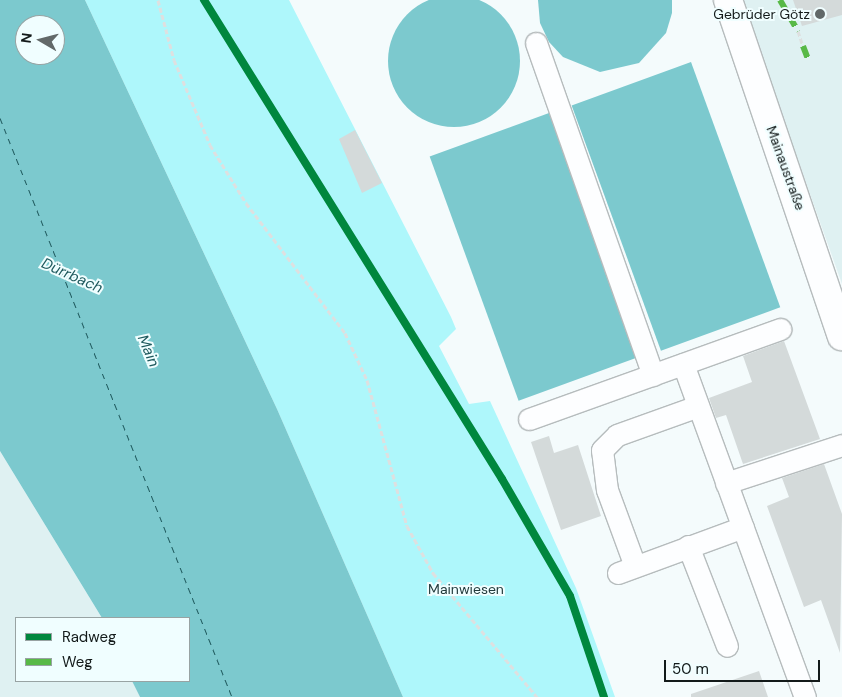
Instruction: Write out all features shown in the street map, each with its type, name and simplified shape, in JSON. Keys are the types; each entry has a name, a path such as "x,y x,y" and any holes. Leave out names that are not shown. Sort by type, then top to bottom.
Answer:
{"main road":[{"name":"Mainaustraße","path":"728,0 842,336"}],"lane":[{"path":"536,43 653,375"},
{"path":"529,419 780,329"},
{"path":"683,364 805,697"},
{"path":"698,406 618,435 602,450 607,490 626,570 743,527"},
{"path":"726,483 842,445"},
{"path":"688,546 727,646"}],"path":[{"path":"158,0 174,60 210,146 246,203 289,254 349,340 367,380 407,526 433,573 537,697"},
{"path":"798,31 803,46"}],"shaded area":[{"path":"741,0 842,0 842,284"},
{"path":"0,451 101,617 15,617 15,682 132,682 140,697 0,697"}],"green space":[{"name":"Mainwiesen","path":"85,0 289,0 451,317 456,329 439,346 469,404 490,401 576,588 615,697 403,697 277,409"}],"water":[{"path":"432,-1 476,-1 491,6 509,24 519,48 519,74 509,98 491,116 467,126 441,126 417,116 399,98 389,74 389,48 399,24 417,6"},
{"path":"0,0 85,0 277,409 403,697 140,697 132,682 190,682 190,617 101,617 0,451"},
{"path":"538,0 672,0 672,13 666,33 639,63 600,72 563,57 549,42 540,23"},
{"path":"691,62 780,307 661,351 572,105"},
{"path":"549,113 638,357 519,401 430,156"}],"building":[{"name":"Gebrüder Götz","path":"793,0 842,0 842,15 802,26"},
{"path":"355,130 382,183 362,193 339,139"},
{"path":"784,341 820,439 743,464 726,415 716,418 709,398 752,382 743,356"},
{"path":"549,436 554,453 578,445 601,516 561,530 531,442"},
{"path":"824,464 842,514 840,653 821,600 804,607 767,506 789,497 782,478"},
{"path":"759,671 768,697 691,697 691,694"}],"ferry route":[{"path":"0,118 232,697"}],"marked path":[{"path":"780,0 798,31"},
{"path":"803,46 808,59"}],"cycle path":[{"path":"204,0 502,479 570,596 604,697"}],"place":[{"name":"Gebrüder Götz","path":"820,14"}],"water label":[{"name":"Dürrbach","path":"72,276"},
{"name":"Main","path":"148,351"}]}
